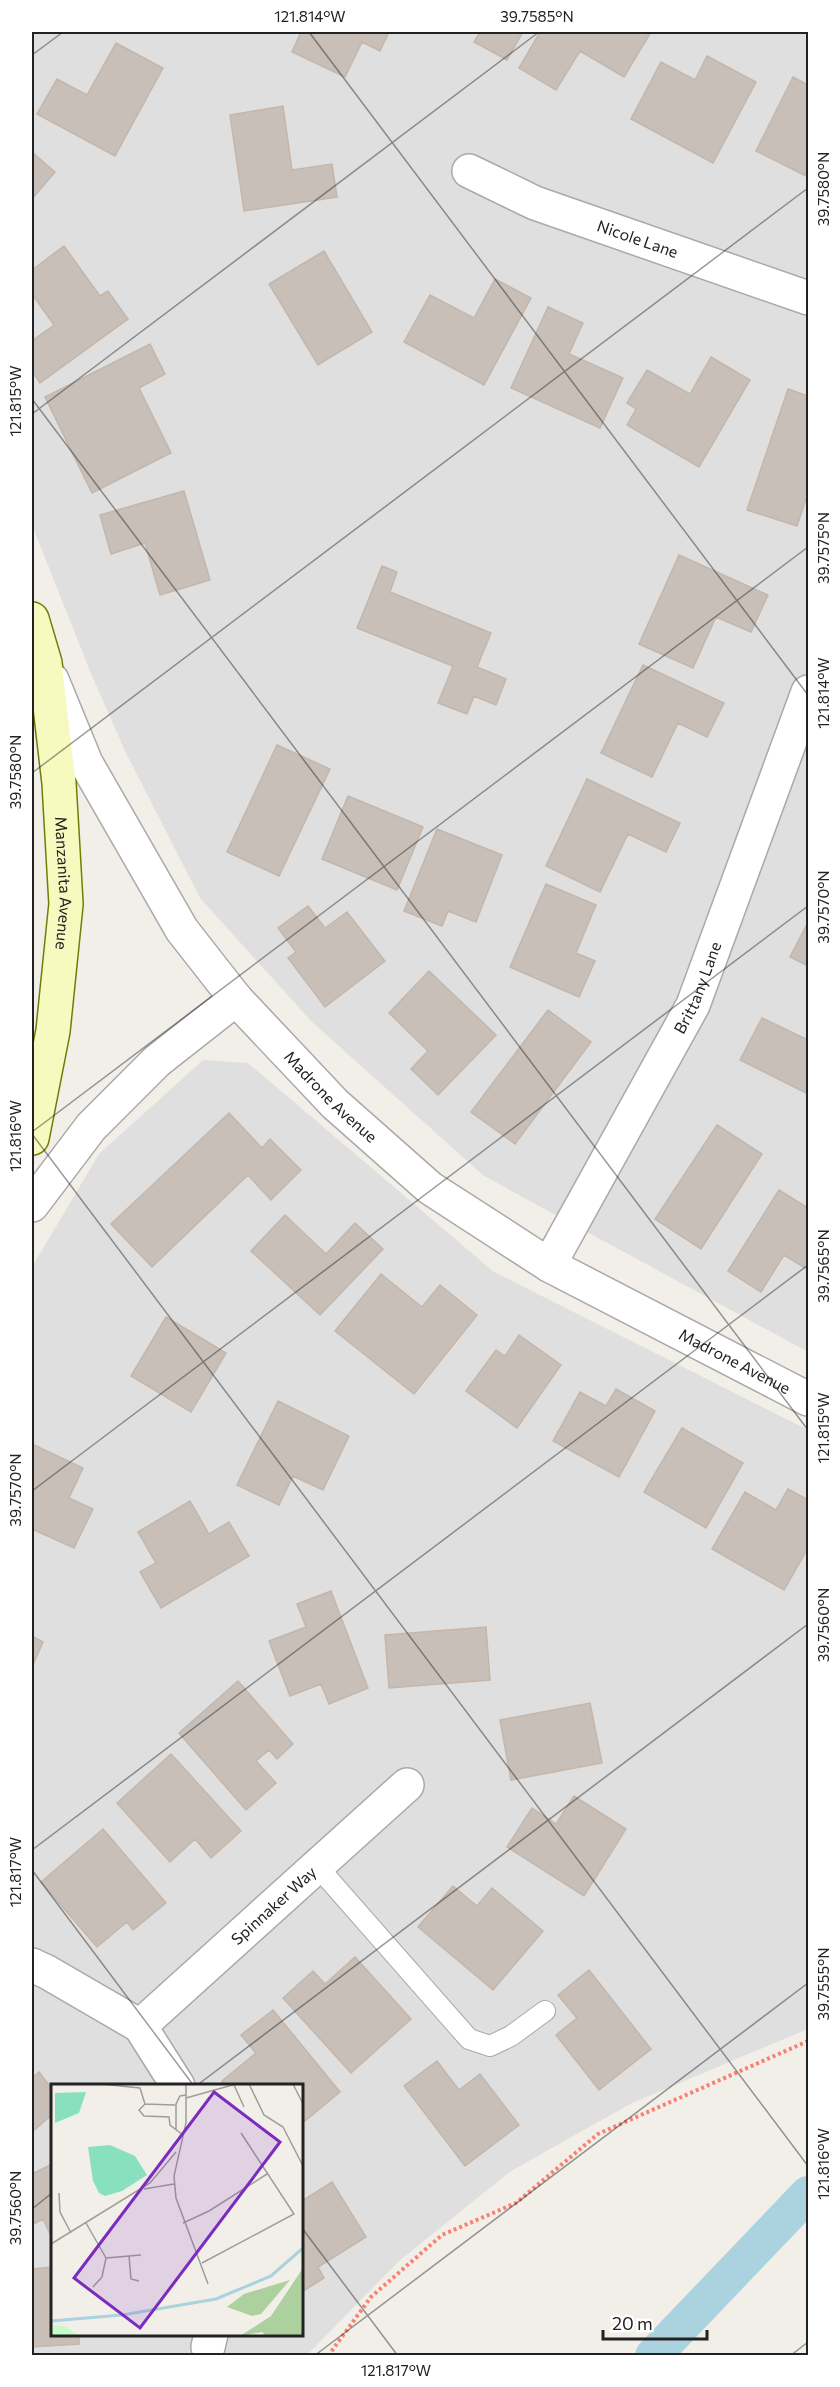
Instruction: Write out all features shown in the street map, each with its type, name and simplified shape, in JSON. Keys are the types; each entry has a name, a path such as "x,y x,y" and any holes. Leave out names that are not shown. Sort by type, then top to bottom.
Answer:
{"street":[{"name":"Nicole Lane","path":"469,171 535,203 808,298"},
{"name":"Madrone Avenue","path":"32,619 45,663 86,763 182,930 236,999 335,1104 430,1188 549,1265 808,1399"},
{"name":"Manzanita Avenue","path":"32,1138 53,1031 66,904 59,783 45,663"},
{"name":"Brittany Lane","path":"549,1265 693,1005 808,692"},
{"path":"32,1205 91,1127 157,1061 236,999"},
{"name":"Spinnaker Way","path":"140,2026 407,1785"},
{"path":"32,1965 140,2026 177,2084"}],"lane":[{"path":"317,1866 469,2039 490,2046 510,2036 546,2011"}],"path":[{"path":"327,2355 371,2297 442,2235 516,2203 598,2134 808,2041"}],"shaded area":[{"path":"32,32 808,32 808,1352 484,1176 312,1022 200,898 125,751 90,671 32,525"},
{"path":"203,1060 248,1063 494,1272 808,1430 808,2029 632,2103 511,2171 399,2261 307,2355 32,2355 32,1267 99,1154"}],"building":[{"path":"301,32 389,32 380,51 362,42 345,77 292,52"},
{"path":"480,32 523,32 507,60 474,42"},
{"path":"540,32 651,32 624,77 580,51 556,90 519,68"},
{"path":"116,43 163,68 115,156 37,114 57,79 87,95"},
{"path":"707,56 756,82 713,163 631,119 661,62 695,80"},
{"path":"793,77 808,85 808,177 756,151"},
{"path":"283,106 292,170 332,164 337,197 244,211 230,115"},
{"path":"32,152 55,172 32,199"},
{"path":"64,246 100,296 108,291 128,319 40,383 32,371 32,341 54,325 32,294 32,270"},
{"path":"324,251 372,332 318,365 269,284"},
{"path":"495,279 531,298 484,385 404,342 430,295 474,318"},
{"path":"548,307 583,323 569,354 623,378 600,428 511,388"},
{"path":"150,344 165,374 139,388 171,453 92,493 45,397"},
{"path":"711,357 750,380 699,467 627,425 636,409 627,403 647,370 690,394"},
{"path":"788,389 808,396 808,493 797,526 747,510"},
{"path":"184,491 210,580 160,595 145,543 111,554 100,515"},
{"path":"679,555 768,595 751,632 716,617 693,668 639,644"},
{"path":"382,566 397,572 390,592 491,633 477,667 506,679 496,705 474,696 467,714 438,703 453,666 357,628"},
{"path":"643,665 724,703 707,737 678,723 652,777 601,753"},
{"path":"277,745 330,769 279,876 227,852"},
{"path":"587,779 680,823 666,852 628,834 600,892 546,866"},
{"path":"348,796 423,827 397,890 322,859"},
{"path":"437,829 502,855 476,922 448,911 442,926 404,911"},
{"path":"546,884 596,905 576,953 595,961 579,997 510,967"},
{"path":"308,906 325,928 347,912 385,961 325,1007 288,958 296,952 278,928"},
{"path":"806,926 808,927 808,966 790,957"},
{"path":"429,971 496,1035 438,1095 411,1069 428,1051 389,1013"},
{"path":"548,1010 591,1042 515,1144 471,1112"},
{"path":"762,1018 808,1040 808,1094 740,1060"},
{"path":"229,1113 262,1148 270,1139 301,1170 271,1200 248,1175 152,1267 111,1224"},
{"path":"717,1125 762,1154 701,1249 655,1219"},
{"path":"779,1190 808,1208 808,1270 784,1255 761,1292 728,1271"},
{"path":"285,1215 326,1254 355,1223 383,1249 320,1315 251,1251"},
{"path":"381,1274 422,1307 440,1285 477,1315 414,1394 335,1331"},
{"path":"166,1317 226,1353 191,1412 131,1376"},
{"path":"519,1335 561,1365 517,1428 466,1391 496,1350 505,1356"},
{"path":"616,1389 655,1411 619,1477 553,1441 580,1392 606,1406"},
{"path":"278,1401 349,1436 323,1490 293,1476 279,1505 237,1485"},
{"path":"682,1428 743,1463 706,1528 644,1492"},
{"path":"32,1444 83,1468 69,1498 93,1509 74,1548 32,1529"},
{"path":"788,1489 808,1500 808,1548 784,1590 712,1549 745,1492 776,1510"},
{"path":"190,1501 209,1534 229,1522 249,1556 161,1608 140,1572 156,1563 138,1532"},
{"path":"331,1591 368,1688 329,1704 321,1684 290,1696 269,1641 306,1627 297,1604"},
{"path":"486,1627 490,1680 389,1688 385,1635"},
{"path":"32,1636 43,1642 32,1667"},
{"path":"238,1681 293,1744 277,1759 269,1750 256,1761 276,1783 246,1810 179,1733"},
{"path":"590,1703 602,1763 511,1780 500,1720"},
{"path":"171,1754 241,1831 211,1858 195,1839 170,1862 117,1803"},
{"path":"574,1796 626,1829 584,1896 507,1847 532,1808 556,1824"},
{"path":"103,1829 166,1903 133,1930 127,1922 97,1947 41,1882"},
{"path":"453,1886 477,1906 492,1888 543,1931 493,1990 418,1927"},
{"path":"355,1957 411,2019 351,2073 283,1998 313,1971 325,1984"},
{"path":"589,1970 651,2049 599,2090 556,2035 577,2018 558,1995"},
{"path":"273,2010 340,2092 305,2121 303,2118 303,2084 224,2084 222,2081 256,2053 241,2035"},
{"path":"437,2061 459,2090 480,2074 519,2125 465,2166 404,2086"},
{"path":"39,2072 51,2088 51,2116 32,2132 32,2078"},
{"path":"51,2164 51,2236 43,2219 32,2225 32,2174"},
{"path":"332,2182 366,2237 318,2267 324,2278 303,2291 303,2200"},
{"path":"51,2267 51,2336 79,2336 79,2344 32,2347 32,2269"}],"waterway":[{"path":"653,2356 808,2194"}]}
